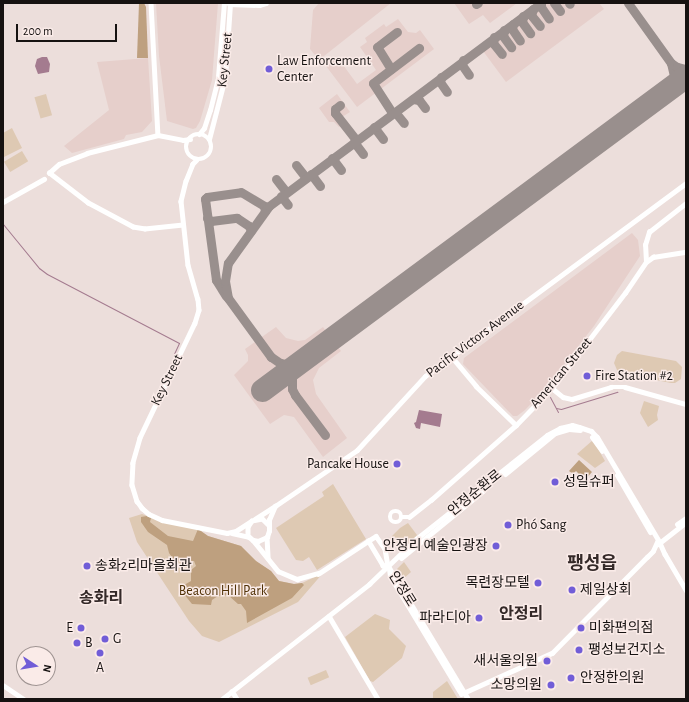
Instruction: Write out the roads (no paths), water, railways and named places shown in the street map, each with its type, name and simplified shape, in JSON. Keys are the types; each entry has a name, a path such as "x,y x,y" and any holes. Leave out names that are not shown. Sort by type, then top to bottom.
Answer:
{"main road":[{"path":"224,3 259,5 266,3"},
{"name":"Key Street","path":"199,134 204,128 210,110 218,77 224,3"},
{"name":"Key Street","path":"209,139 225,77 230,3"},
{"name":"Pacific Victors Avenue","path":"275,506 356,450 425,376 592,250 686,183"},
{"name":"안정순환로","path":"222,699 329,616 388,566 416,539 547,435 565,426 585,428 600,441 658,542"},
{"name":"안정순환로","path":"388,566 395,563 436,528 553,435 569,429 584,431 594,439 640,516 658,542"},
{"path":"658,542 686,518"},
{"path":"658,542 686,522"},
{"name":"안정로","path":"388,566 390,576 463,695 468,699"}],"street":[{"path":"151,3 158,135"},
{"path":"183,225 145,229 133,227 88,203 49,173 59,164 87,153 158,135 183,140 190,139 199,134 209,139 212,146 211,154 205,159 198,160 192,158"},
{"path":"186,146 190,139"},
{"path":"183,140 188,153 192,158 193,164 198,160"},
{"name":"Key Street","path":"193,164 182,194 183,225 188,265 198,299 199,310 195,323 140,438 133,463 132,486 137,502 145,511 155,518 229,532 251,539"},
{"path":"3,202 44,179"},
{"path":"646,262 645,245 649,232 686,203"},
{"path":"646,262 653,257 686,252"},
{"name":"American Street","path":"402,518 409,517 423,506 516,425 552,388 616,306 646,262"},
{"path":"452,356 476,386 516,425"},
{"path":"552,388 561,396 572,399 611,387 625,387 686,404"},
{"path":"229,532 252,521 275,506"},
{"path":"268,558 268,525 275,506"},
{"path":"268,525 262,519 252,521 247,529 251,539 278,571 293,578 303,579 318,574 368,541 376,536 385,549 388,566 383,566 368,541"},
{"path":"251,539 260,541 267,537"},
{"path":"463,695 552,653 653,551 658,542"},
{"name":"안정순환로","path":"658,542 686,590"},
{"path":"329,616 378,699"},
{"path":"3,685 24,699"},
{"path":"232,691 237,699"}],"waterway":[{"path":"3,224 39,268 47,274 179,343 173,356 175,357"},
{"path":"556,408 561,409 617,392"},
{"path":"550,397 558,412"}],"place":[{"name":"Law Enforcement Center","path":"269,69"},
{"name":"Fire Station #2","path":"587,376"},
{"name":"Pancake House","path":"397,464"},
{"name":"성일슈퍼","path":"555,482"},
{"name":"Phó Sang","path":"508,525"},
{"name":"안정리 예술인광장","path":"496,546"},
{"name":"송화2리마을회관","path":"87,566"},
{"name":"목련장모텔","path":"538,583"},
{"name":"제일상회","path":"572,590"},
{"name":"파라디아","path":"479,618"},
{"name":"E","path":"81,628"},
{"name":"미화편의점","path":"581,628"},
{"name":"G","path":"105,639"},
{"name":"B","path":"77,643"},
{"name":"팽성보건지소","path":"579,650"},
{"name":"A","path":"100,653"},
{"name":"새서울의원","path":"547,661"},
{"name":"안정한의원","path":"571,678"},
{"name":"소망의원","path":"551,685"}],"district":[{"name":"팽성읍","path":"592,564"},
{"name":"송화리","path":"101,598"},
{"name":"안정리","path":"521,614"}],"park label":[{"name":"Beacon Hill Park","path":"223,591"}]}
